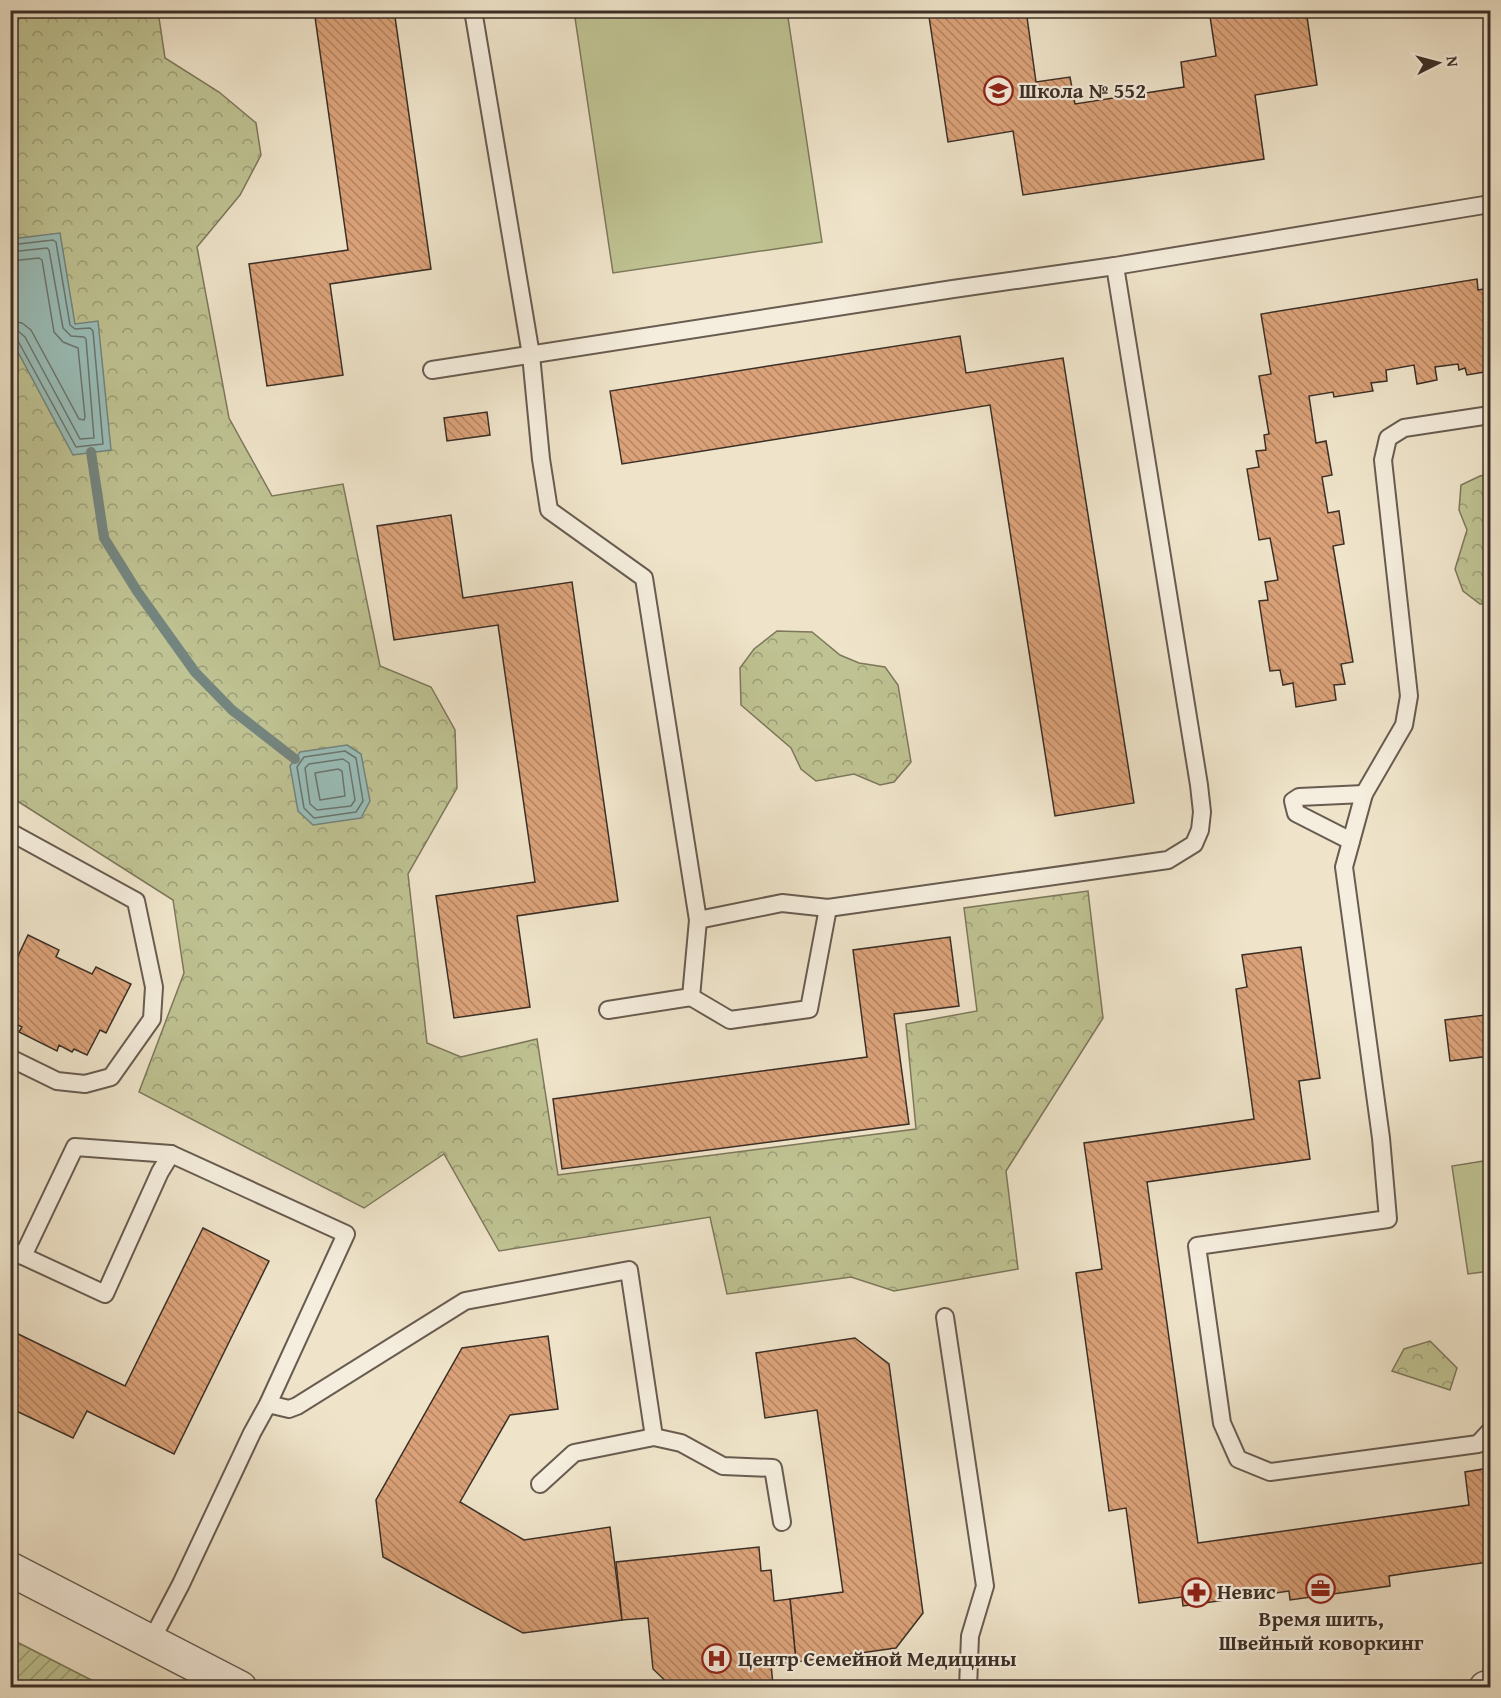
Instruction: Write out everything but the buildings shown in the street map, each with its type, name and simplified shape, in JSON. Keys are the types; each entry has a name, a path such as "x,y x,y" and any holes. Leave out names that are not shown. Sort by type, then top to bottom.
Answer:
{"street":[{"path":"10,1569 240,1688"},
{"path":"1486,1688 1491,1687"}],"lane":[{"path":"474,10 531,355 541,459 549,510 644,578 698,920 691,998"},
{"path":"432,370 1115,266 1491,204"},
{"path":"698,920 782,903 828,908 1168,860 1194,844 1200,830 1202,812 1199,785 1115,266"},
{"path":"1491,415 1404,428 1388,438 1383,460 1409,696 1404,725 1364,794 1344,867 1381,1138 1388,1219 1197,1246 1222,1424 1238,1460 1270,1472 1478,1444 1491,1431"},
{"path":"1351,841 1296,813 1293,801 1299,797 1364,794"},
{"path":"10,832 136,901 154,987 152,1019 111,1077 85,1084 57,1081 10,1058"},
{"path":"608,1010 691,998 730,1020 808,1009 828,908"},
{"path":"150,1642 181,1584 268,1404 345,1234 171,1154 75,1147 16,1253 105,1294 160,1172 171,1154"},
{"path":"268,1404 289,1409 297,1406 465,1301 629,1270 654,1437"},
{"path":"945,1317 985,1586 970,1636 968,1688"},
{"path":"540,1484 574,1453 654,1437 681,1443 723,1466 773,1468 782,1522"}],"green space":[{"path":"11,11 158,11 165,58 219,92 256,123 261,155 240,195 197,247 229,418 272,496 343,484 380,666 431,687 455,730 457,788 408,874 427,1043 461,1057 537,1039 558,1175 916,1129 906,1024 977,1011 964,908 1088,891 1103,1018 1006,1171 1018,1269 894,1291 851,1277 727,1294 710,1217 499,1251 444,1154 364,1208 139,1092 184,973 173,900 11,797"},
{"path":"574,11 787,11 822,242 613,273"},
{"path":"1490,474 1490,604 1480,604 1463,591 1455,569 1467,530 1459,510 1461,485"},
{"path":"777,631 812,632 840,655 859,663 885,667 898,685 911,762 894,782 880,785 854,774 816,781 801,769 791,748 741,705 740,668 754,649"},
{"path":"1490,1160 1490,1271 1468,1274 1452,1166"},
{"path":"1430,1341 1457,1368 1450,1390 1392,1371 1404,1349"},
{"path":"11,1639 105,1687 11,1687"}],"water":[{"path":"60,233 75,324 98,321 111,450 73,455 11,339 11,239"},
{"path":"347,745 361,754 370,801 361,818 313,825 298,811 290,766 300,752"}],"waterway":[{"path":"91,452 104,538 137,591 195,672 232,710 295,759"}],"place":[{"name":"Школа № 552","path":"998,91"},
{"name":"Время шить, Швейный коворкинг","path":"1321,1588"},
{"name":"Невис","path":"1196,1592"},
{"name":"Центр Семейной Медицины","path":"717,1659"}]}
